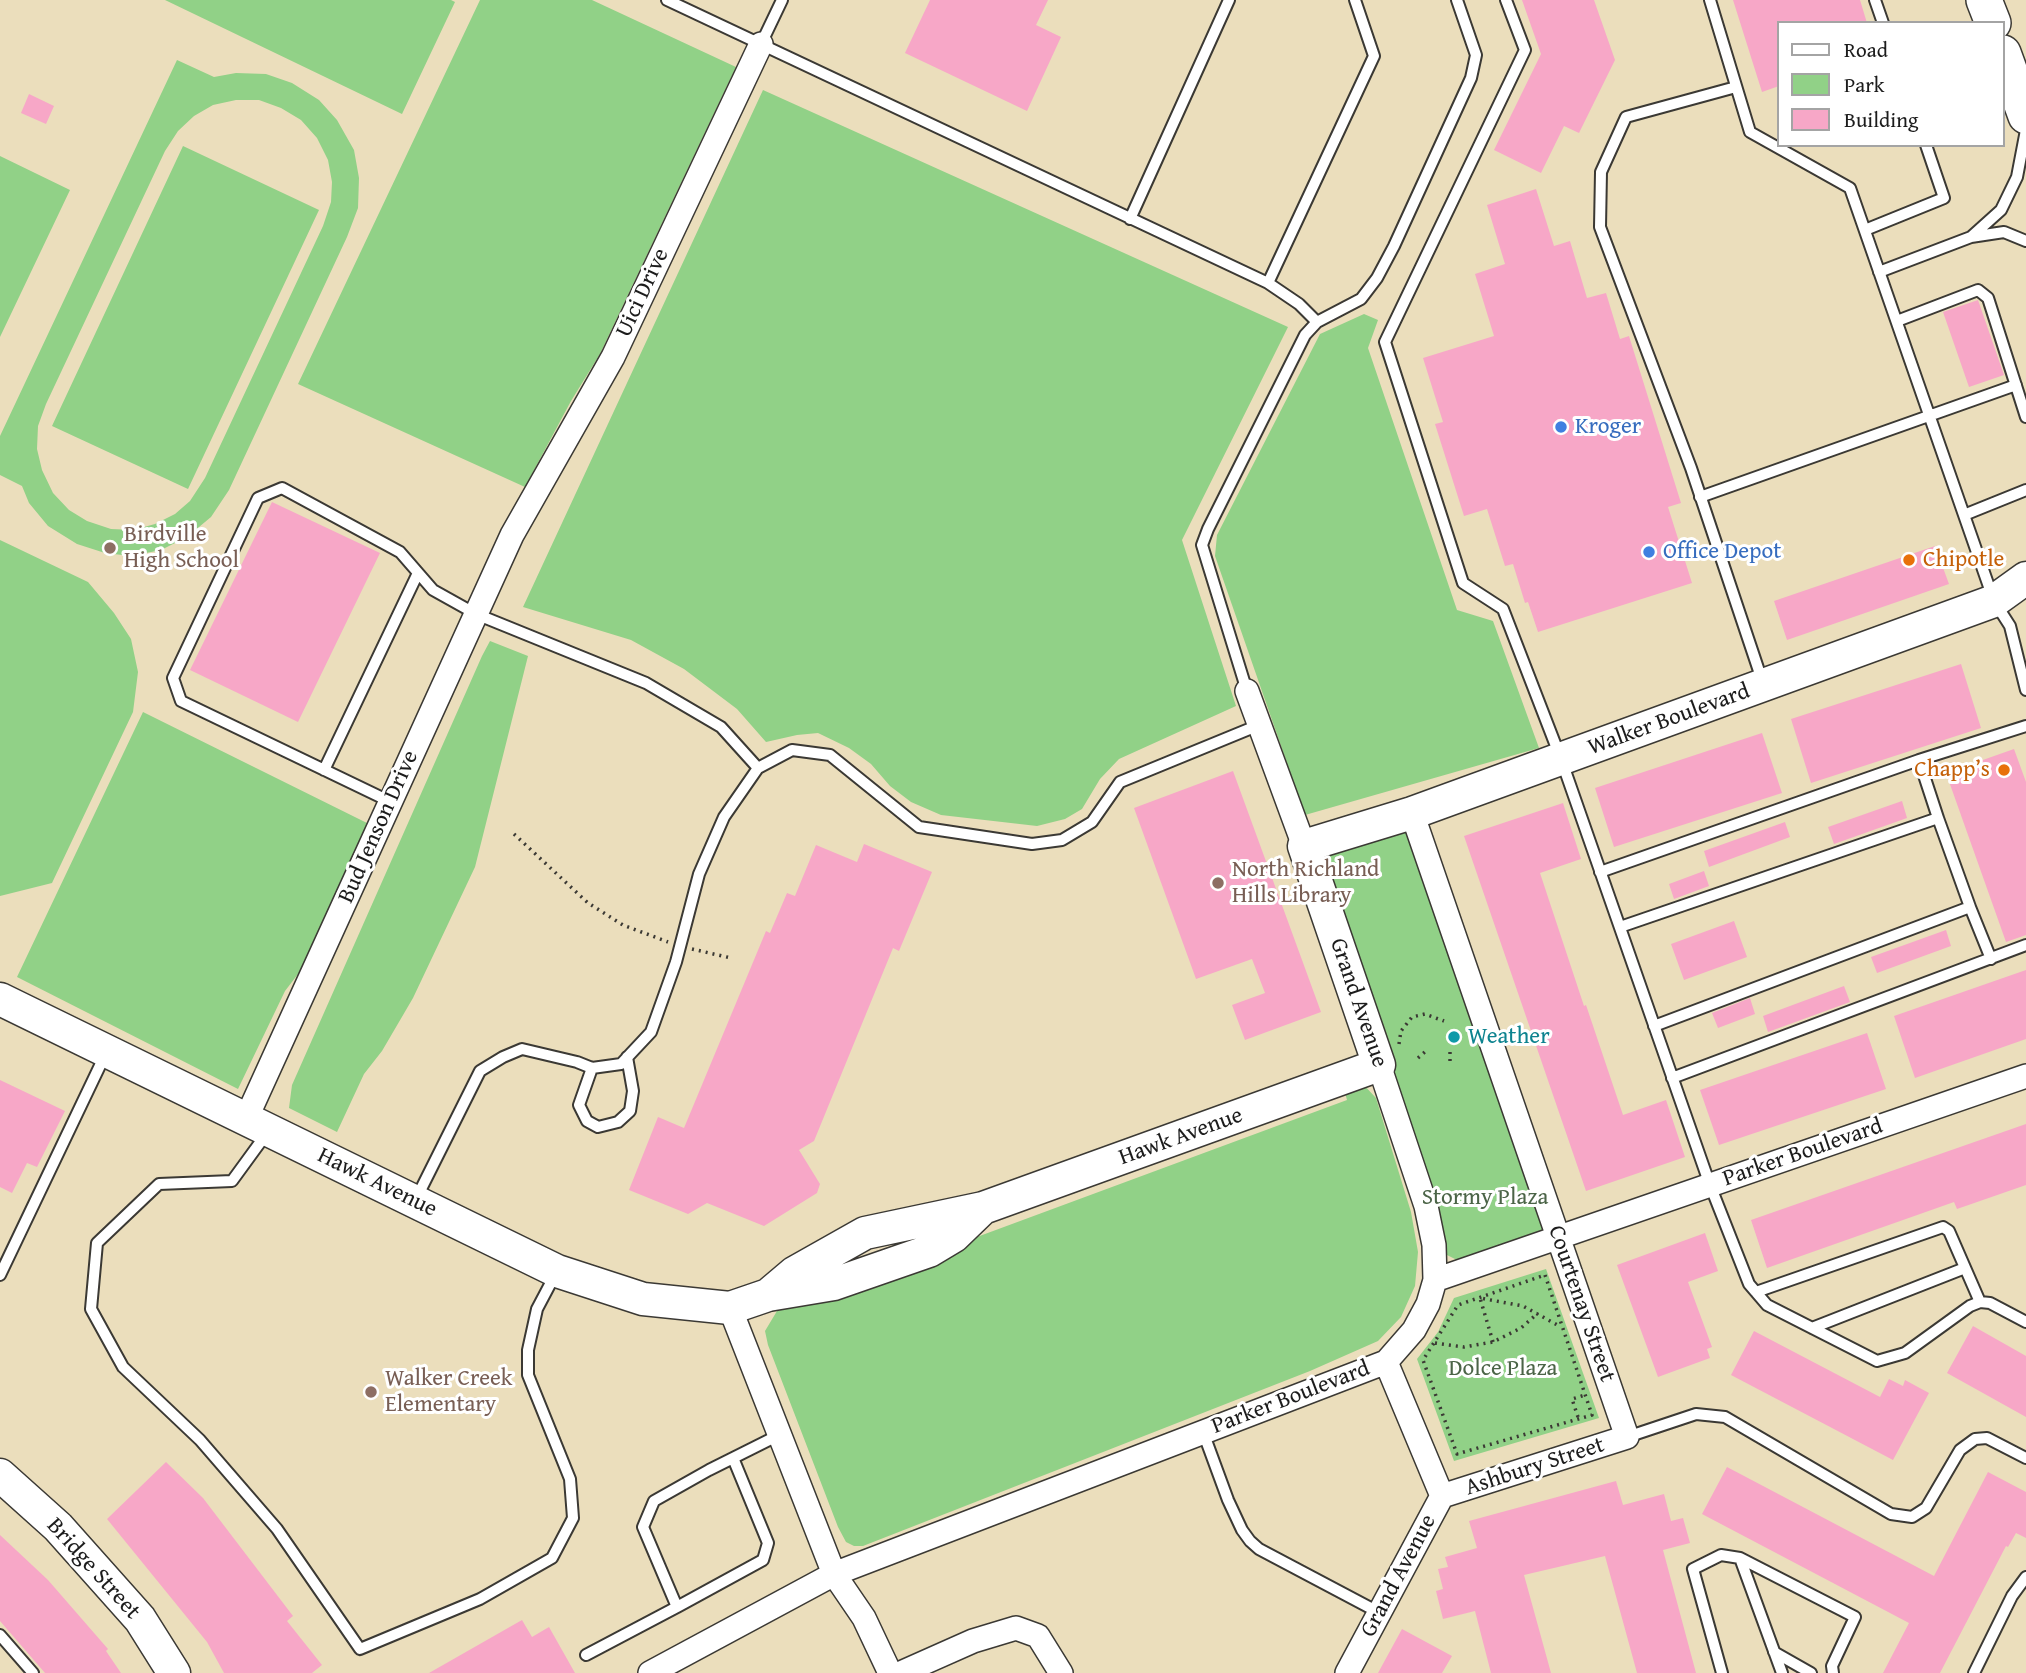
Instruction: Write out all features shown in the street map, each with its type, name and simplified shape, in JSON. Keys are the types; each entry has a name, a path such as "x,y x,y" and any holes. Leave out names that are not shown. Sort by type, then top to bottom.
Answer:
{"main road":[{"path":"2005,58 2025,117"}],"street":[{"name":"Uici Drive","path":"512,535 612,357 761,44"},
{"name":"Bud Jenson Drive","path":"258,1125 390,802 512,535"},
{"name":"Walker Boulevard","path":"1304,846 1412,813 1994,601 2026,578"},
{"name":"Grand Avenue","path":"1247,691 1304,846 1389,1059 1426,1206 1434,1245 1435,1280"},
{"name":"Courtenay Street","path":"1412,813 1627,1437"},
{"name":"Hawk Avenue","path":"0,999 557,1272 643,1299 730,1308 768,1295 834,1284 929,1251 954,1237 983,1208 1389,1059"},
{"name":"Parker Boulevard","path":"650,1673 834,1574 1386,1362 1414,1331 1428,1304 1435,1280 2026,1076"},
{"path":"730,1308 834,1574 864,1618 890,1673"},
{"name":"Grand Avenue","path":"1347,1673 1442,1496 1386,1362"},
{"name":"Ashbury Street","path":"1442,1496 1627,1437"},
{"name":"Bridge Street","path":"0,1475 58,1527 140,1619 174,1673"},
{"path":"901,1673 974,1641 1016,1628 1038,1636 1061,1673"}],"lane":[{"path":"667,0 1268,283 1299,304 1317,322"},
{"path":"761,44 782,0"},
{"path":"1130,219 1229,0"},
{"path":"1268,283 1374,55 1354,0"},
{"path":"1247,691 1202,545 1305,335 1317,322 1361,299 1377,278 1471,78 1476,55 1457,0"},
{"path":"1506,0 1525,50 1385,342 1464,583 1503,609 1560,759 1710,1185 1749,1284 1767,1305 1878,1361 1905,1353 1970,1306 1980,1302 1990,1303 2026,1322"},
{"path":"1710,0 1750,132 1850,188 1994,601 2010,626 2026,690"},
{"path":"1875,0 1882,21"},
{"path":"1736,87 1626,117 1601,172 1600,227 1700,497 1763,685"},
{"path":"1971,237 2001,210 2017,177 2025,117"},
{"path":"1865,230 1944,198 1927,147"},
{"path":"1879,272 1971,237 2004,232 2026,241"},
{"path":"1896,321 1979,290 1988,298 2026,417"},
{"path":"1700,497 2016,385"},
{"path":"390,802 181,701 173,678 258,498 282,488 400,551 433,590 476,614 646,683 721,727 758,768"},
{"path":"1965,515 2026,490"},
{"path":"324,770 418,573"},
{"path":"415,1202 480,1072 503,1057 522,1049 593,1068 621,1064 651,1032 680,946 699,874 724,817 758,768 792,750 830,755 919,827 1032,844 1062,840 1092,822 1119,782 1259,725"},
{"path":"1600,872 1919,760 2026,726"},
{"path":"1919,760 1969,907 1991,958"},
{"path":"1619,927 1938,818"},
{"path":"1654,1026 1969,907"},
{"path":"1672,1077 2026,945"},
{"path":"0,1275 107,1051"},
{"path":"593,1068 579,1105 586,1121 598,1127 618,1122 630,1111 634,1091 627,1057"},
{"path":"258,1125 232,1181 159,1184 97,1243 91,1309 123,1367 200,1440 277,1529 360,1649 480,1599 552,1558 573,1518 570,1479 528,1375 528,1350 537,1309 557,1272"},
{"path":"1756,1293 1937,1227 1944,1227 1949,1231 1980,1302"},
{"path":"1812,1328 1965,1268"},
{"path":"1627,1437 1696,1414 1725,1418 1891,1514 1912,1517 1926,1508 1960,1450 1975,1439 1987,1438 2026,1458"},
{"path":"1203,1432 1228,1500 1250,1541 1259,1549 1380,1613"},
{"path":"677,1606 643,1527 654,1501 781,1434"},
{"path":"586,1655 764,1560 768,1543 733,1458"},
{"path":"1722,1673 1693,1569 1721,1555 1740,1558 1854,1617 1832,1666 1833,1673"},
{"path":"1740,1558 1782,1673"},
{"path":"1974,1673 2012,1595 2026,1577"},
{"path":"0,1635 33,1673"},
{"path":"1774,1652 1811,1673"}],"path":[{"path":"514,834 588,903 623,925 680,946 731,958"},
{"path":"1389,1059 1401,1031 1412,1017 1425,1014 1444,1021"},
{"path":"1418,1058 1427,1050"},
{"path":"1450,1052 1450,1066"},
{"path":"1545,1275 1562,1328 1592,1415 1457,1454 1423,1360 1458,1305 1545,1275"},
{"path":"1480,1298 1511,1303 1538,1312 1562,1328"},
{"path":"1480,1298 1493,1342"},
{"path":"1434,1343 1464,1346 1493,1342 1521,1328 1538,1312"},
{"path":"1578,1418 1572,1399 1585,1395"}],"green space":[{"path":"165,0 451,0 455,2 402,114"},
{"path":"480,0 592,0 736,67 600,354 571,401 525,487 298,384"},
{"path":"177,60 214,77 236,73 266,74 292,83 319,100 337,120 354,150 359,178 358,208 229,490 211,517 187,537 161,550 131,556 105,553 77,544 48,526 29,503 22,486 0,475 0,436","holes":["236,100 259,100 281,108 301,120 317,138 328,160 332,182 331,202 323,226 205,478 190,501 175,514 155,524 133,530 111,529 87,521 69,510 53,493 42,470 37,449 38,426 46,404 165,151 178,131 194,116 213,105"]},
{"path":"763,90 1288,327 1182,540 1236,706 1119,759 1100,779 1082,809 1065,819 1037,826 941,815 911,802 890,786 871,764 849,748 818,733 766,742 737,709 684,669 631,640 523,607"},
{"path":"183,146 319,210 188,489 52,426"},
{"path":"0,156 70,190 0,337"},
{"path":"1364,314 1378,320 1368,348 1457,610 1493,621 1539,748 1305,815 1215,556 1217,535 1320,334"},
{"path":"0,540 88,582 131,639 138,672 133,712 52,883 0,896"},
{"path":"490,641 528,656 475,867 413,998 382,1051 364,1074 337,1132 289,1108 292,1085"},
{"path":"143,712 369,824 315,952 285,991 238,1089 17,977"},
{"name":"Stormy Plaza","path":"1401,828 1409,833 1545,1224 1544,1230 1537,1236 1459,1261 1447,1255 1443,1244 1321,868 1325,858 1337,847"},
{"path":"1363,1084 1376,1098 1411,1212 1418,1252 1415,1286 1401,1317 1378,1341 1310,1371 863,1546 846,1542 768,1345 765,1331 777,1311 1347,1100 1344,1089"},
{"name":"Dolce Plaza","path":"1546,1269 1599,1418 1454,1461 1417,1359 1438,1332 1454,1298"}],"building":[{"path":"930,0 1048,0 1036,25 1061,37 1027,111 905,53"},
{"path":"1522,0 1594,0 1615,60 1579,133 1564,126 1541,173 1494,150 1541,54"},
{"path":"1733,0 1860,0 1866,21 1778,21 1778,86 1762,92"},
{"path":"29,94 54,106 46,124 21,113"},
{"path":"1536,189 1554,246 1570,241 1587,298 1606,293 1620,339 1629,336 1681,503 1668,507 1692,583 1538,632 1528,602 1525,603 1513,564 1505,566 1487,509 1464,516 1435,424 1443,422 1423,358 1494,336 1475,274 1505,264 1487,205"},
{"path":"1978,300 2004,375 1969,387 1943,312"},
{"path":"272,502 380,553 298,722 190,670"},
{"path":"1935,546 1949,584 1787,640 1774,601"},
{"path":"1961,664 1981,728 1811,783 1791,719"},
{"path":"1762,733 1782,793 1614,847 1595,788"},
{"path":"2014,749 2026,782 2026,935 2006,942 1946,773"},
{"name":"North Richland Hills Library","path":"1233,771 1321,1012 1245,1040 1232,1005 1265,993 1252,959 1196,979 1134,808"},
{"path":"1902,801 1907,818 1834,844 1828,827"},
{"path":"1563,803 1581,859 1540,873 1584,1006 1586,1005 1623,1115 1666,1100 1685,1157 1586,1191 1464,836"},
{"path":"1785,822 1790,837 1709,867 1704,851"},
{"path":"864,844 932,872 899,951 893,948 814,1141 799,1150 820,1184 817,1193 764,1226 707,1203 688,1214 629,1190 658,1117 684,1128 766,931 770,933 787,893 795,896 816,845 857,862"},
{"path":"1704,871 1709,886 1674,899 1669,884"},
{"path":"1734,921 1747,957 1684,980 1671,944"},
{"path":"1946,930 1951,946 1877,973 1871,957"},
{"path":"2026,970 2026,1039 1915,1078 1894,1016"},
{"path":"1844,986 1850,1002 1768,1032 1763,1016"},
{"path":"1750,998 1755,1014 1718,1028 1712,1013"},
{"path":"1867,1033 1886,1089 1719,1145 1700,1090"},
{"path":"0,1080 65,1111 37,1167 27,1163 12,1193 0,1187"},
{"path":"2026,1124 2026,1185 1957,1209 1954,1202 1767,1268 1751,1220"},
{"path":"1705,1233 1718,1271 1688,1282 1712,1347 1707,1349 1710,1358 1658,1377 1617,1265"},
{"path":"1973,1326 2026,1356 2026,1417 1947,1373"},
{"path":"1754,1331 1880,1397 1889,1379 1903,1386 1905,1380 1929,1393 1893,1460 1731,1375"},
{"path":"166,1462 203,1498 293,1616 287,1621 322,1665 312,1673 224,1673 207,1642 107,1519"},
{"path":"1727,1467 1934,1576 1988,1472 2026,1492 2026,1538 2016,1533 2008,1547 2006,1546 1940,1673 1883,1673 1909,1623 1702,1514"},
{"path":"1616,1481 1623,1505 1664,1494 1671,1521 1683,1518 1690,1543 1663,1550 1696,1673 1637,1673 1605,1556 1524,1575 1551,1673 1491,1673 1475,1611 1443,1619 1436,1591 1443,1589 1438,1569 1448,1567 1445,1557 1477,1548 1469,1521"},
{"path":"0,1535 48,1580 108,1649 106,1651 121,1673 45,1673 0,1621"},
{"path":"522,1620 532,1637 549,1627 575,1673 429,1673"},
{"path":"1402,1629 1452,1656 1442,1673 1378,1673"}],"place":[{"name":"Kroger","path":"1561,427"},
{"name":"Birdville High School","path":"110,548"},
{"name":"Office Depot","path":"1649,552"},
{"name":"Chipotle","path":"1909,560"},
{"name":"Chapp’s","path":"2004,770"},
{"name":"North Richland Hills Library","path":"1218,883"},
{"name":"Weather","path":"1454,1037"},
{"name":"Walker Creek Elementary","path":"371,1392"}]}
